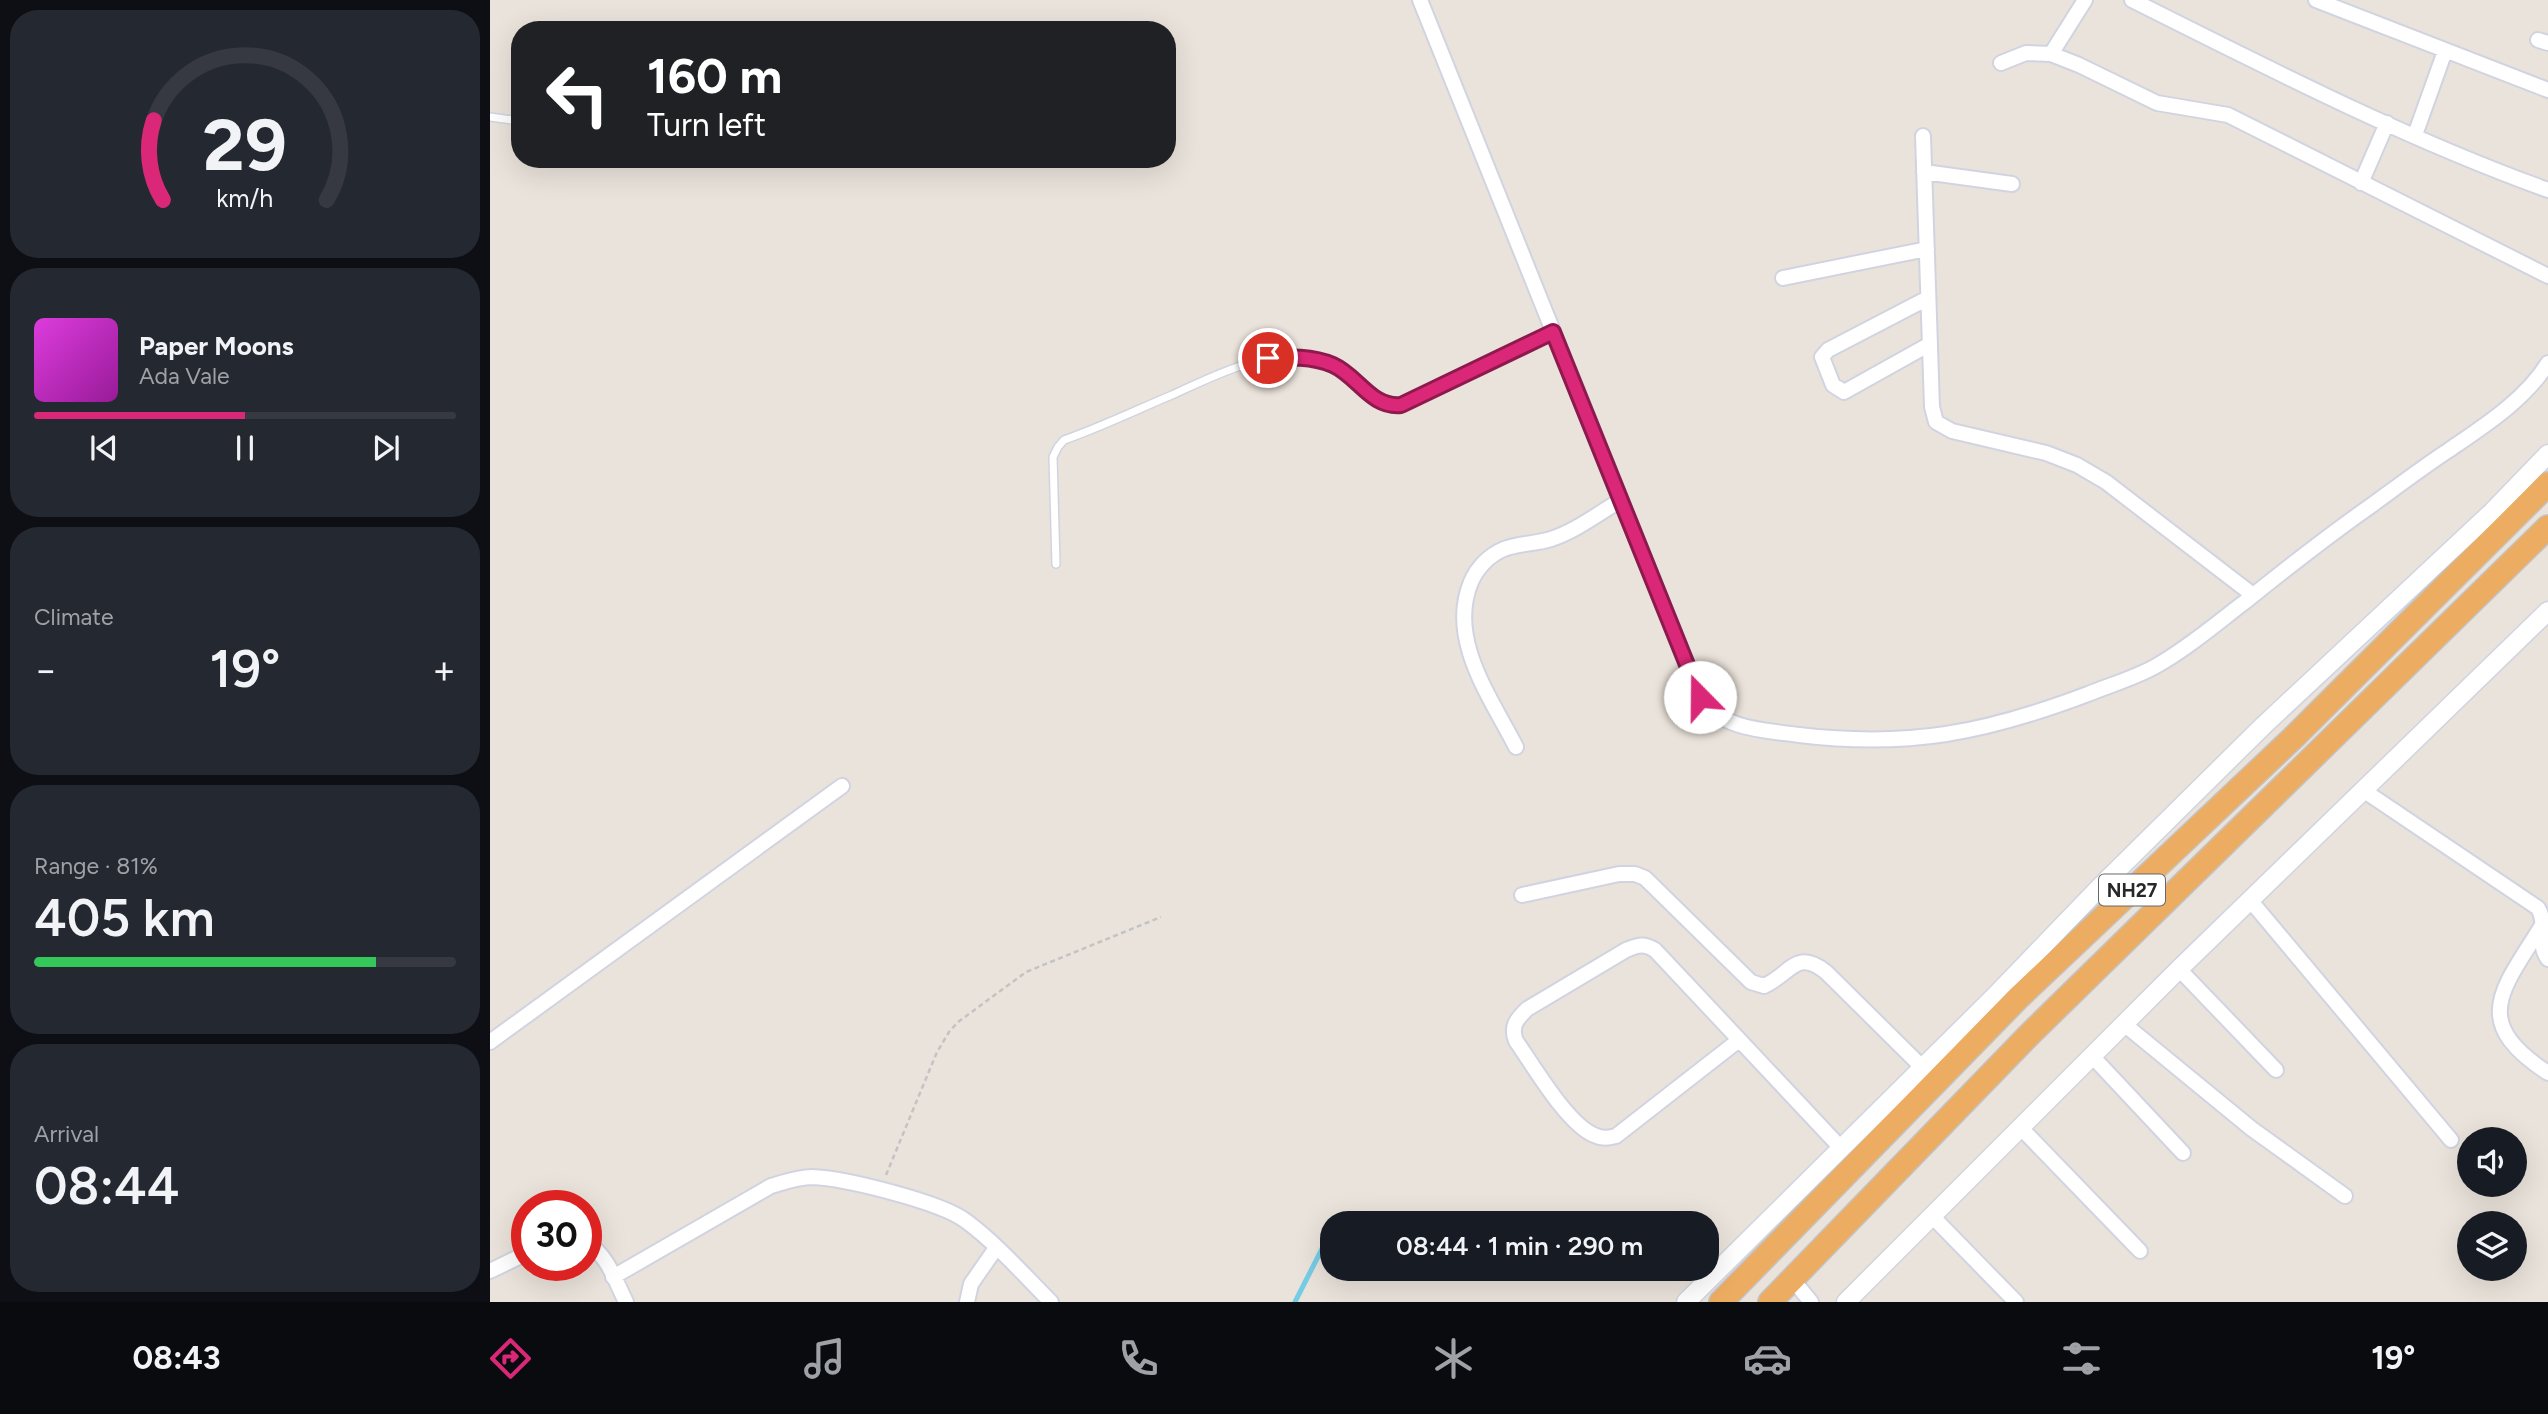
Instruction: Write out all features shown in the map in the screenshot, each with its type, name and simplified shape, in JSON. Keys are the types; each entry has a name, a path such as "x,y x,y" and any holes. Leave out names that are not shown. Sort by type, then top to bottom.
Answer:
{"highway":[{"name":"NH27","path":"1721,1302 2019,997 2294,737 2548,484"},
{"name":"NH27","path":"1770,1302 2038,1026 2548,527"}],"street":[{"path":"1420,0 1700,697 1712,712 1730,723 1756,730 1843,740 1910,740 1995,725 2058,706 2155,667 2325,538 2486,426 2515,401 2548,363"},
{"path":"2051,54 2085,0"},
{"path":"2132,0 2387,124 2548,190"},
{"path":"2316,0 2548,90"},
{"path":"2414,135 2445,51"},
{"path":"2001,63 2026,53 2051,54 2157,103 2228,115 2548,275"},
{"path":"2361,183 2387,124"},
{"path":"1923,136 1932,415 1942,427 2046,453 2077,465 2106,482 2253,594"},
{"path":"1924,173 2012,184"},
{"path":"1783,278 1927,249"},
{"path":"1928,298 1828,350 1822,357 1833,385 1844,393 1930,344"},
{"path":"1686,1302 2263,726 2492,512 2548,454"},
{"path":"1516,747 1475,667 1465,636 1464,611 1472,580 1489,557 1503,549 1563,534 1621,500"},
{"path":"1846,1302 2179,969 2548,611"},
{"path":"490,1042 842,786"},
{"path":"2363,790 2541,911 2541,943 2548,959"},
{"path":"1522,895 1619,874 1635,874 1645,878 1751,982 1764,986 1802,961 1810,961 1825,972 1922,1067"},
{"path":"2250,900 2451,1140"},
{"path":"2543,924 2515,969 2499,1007 2500,1023 2505,1036 2516,1049 2548,1073"},
{"path":"1739,1040 1616,1136 1606,1138 1588,1132 1572,1119 1512,1032 1515,1023 1527,1009 1626,950 1644,944 1656,950 1840,1147"},
{"path":"2179,969 2276,1070"},
{"path":"2124,1024 2252,1129 2345,1196"},
{"path":"2092,1056 2183,1153"},
{"path":"2020,1127 2140,1251"},
{"path":"613,1277 771,1186 794,1178 832,1179 935,1205 953,1213 996,1248 1051,1302"},
{"path":"1932,1216 2015,1302"},
{"path":"967,1302 971,1284 996,1248"},
{"path":"602,1257 626,1302"},
{"path":"493,1265 511,1259"},
{"path":"1793,1280 1811,1302"}],"lane":[{"path":"490,117 511,120"},
{"path":"1056,564 1053,457 1064,440 1236,367 1268,358 1292,357 1332,365 1350,376 1377,400 1392,406 1401,405 1553,332"}],"path":[{"path":"880,1191 937,1052 958,1021 1026,972 1161,917"}],"waterway":[{"path":"1295,1302 1320,1253"}],"route":[{"path":"1268,358 1312,359 1332,365 1350,376 1377,400 1392,406 1401,405 1553,332 1700,697"}]}
